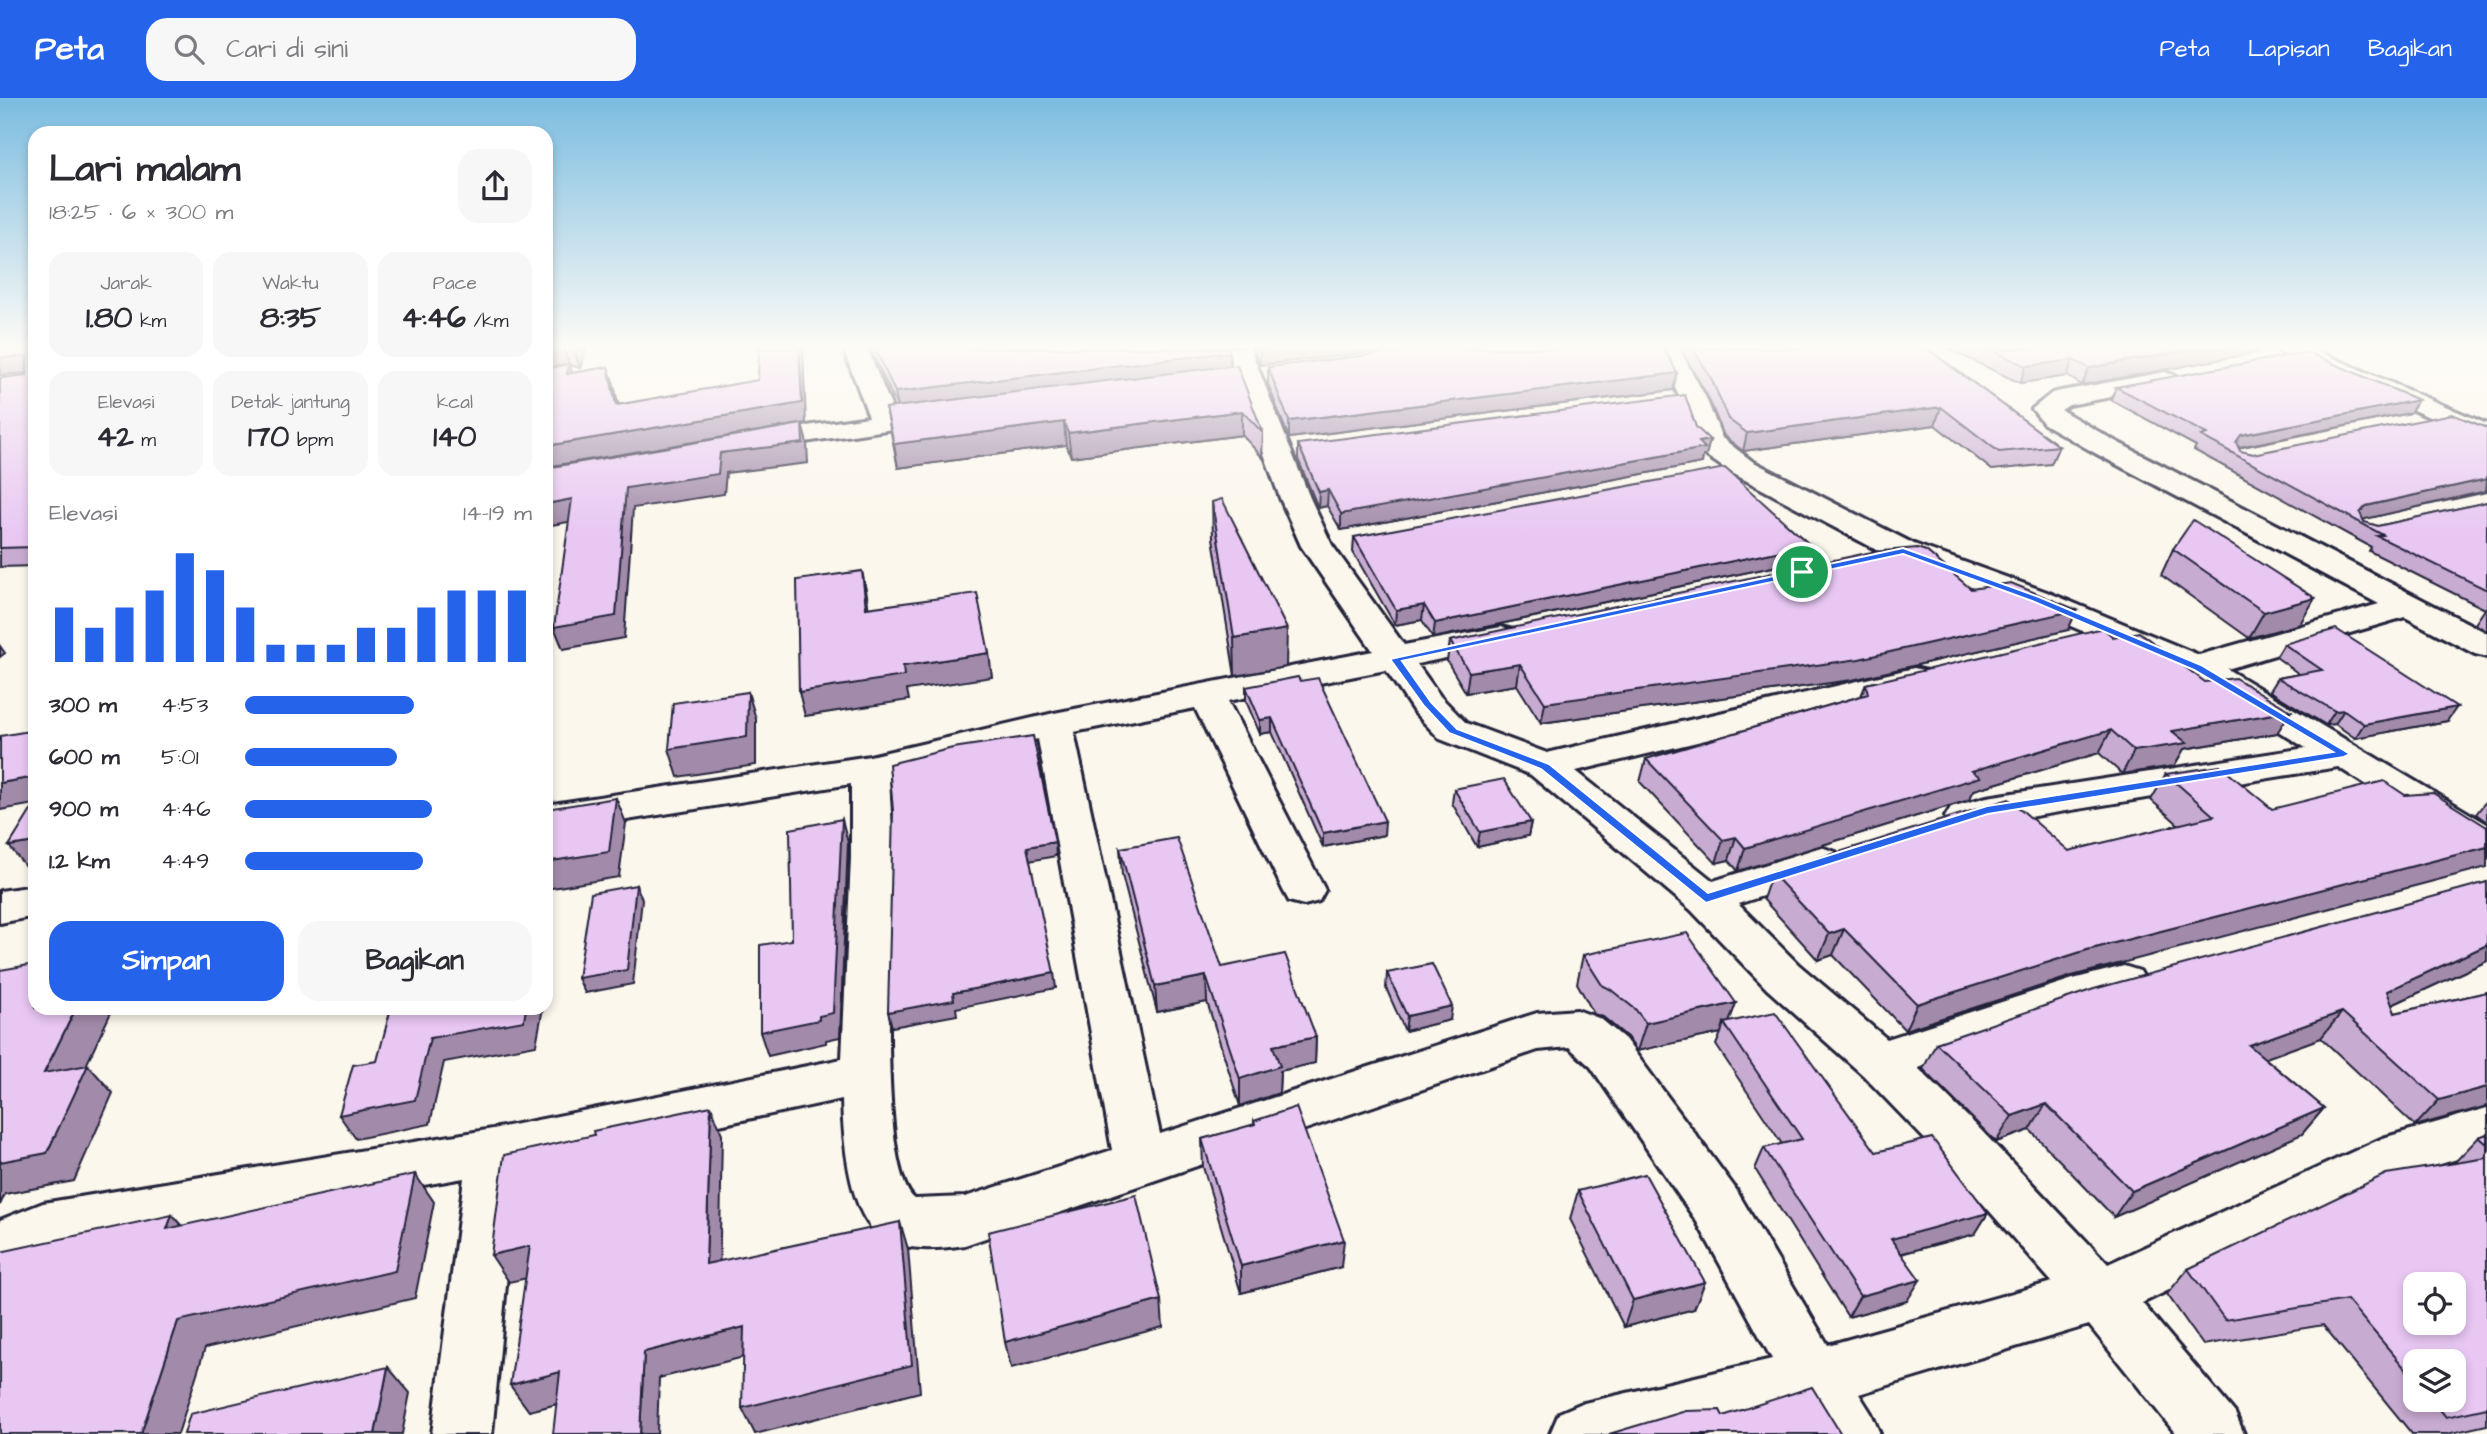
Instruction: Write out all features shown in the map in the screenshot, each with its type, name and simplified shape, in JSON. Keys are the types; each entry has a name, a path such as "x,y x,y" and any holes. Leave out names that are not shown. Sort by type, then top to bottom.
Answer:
{"street":[{"path":"880,410 884,421"},
{"path":"1269,410 1291,449 1331,543 1396,659 1427,704 1453,731 1545,766 1706,899 1783,977 1880,1061 1960,1142 2100,1295 2214,1434"},
{"path":"1687,410 1718,451 1742,467 1903,551 2116,632 2197,667 2487,843"},
{"path":"2046,410 2054,418 2105,447 2487,648"},
{"path":"2429,410 2487,434"},
{"path":"722,447 965,411"},
{"path":"2404,425 2444,417"},
{"path":"1701,474 1742,467"},
{"path":"1850,562 1903,551"},
{"path":"2197,667 2407,606"},
{"path":"553,818 870,768 1054,724 1529,631"},
{"path":"2062,645 2116,632"},
{"path":"1545,766 1940,673"},
{"path":"1206,694 1304,890"},
{"path":"1054,724 1141,1165"},
{"path":"1936,826 1987,810 2344,754"},
{"path":"870,768 872,859 864,1074 877,1190 894,1214 924,1226 965,1222 1537,1032 1559,1028 1579,1029 1592,1035 1608,1053 1716,1205 1814,1378 1850,1434"},
{"path":"1706,899 1859,850"},
{"path":"0,907 28,902"},
{"path":"1880,1061 2073,997 2164,973"},
{"path":"0,1251 12,1241 43,1227 493,1151 864,1074"},
{"path":"1580,1434 1814,1378 2100,1295 2402,1154 2487,1129"},
{"path":"462,1434 493,1151"}],"building":[{"path":"0,410 28,410 28,547 0,548"},
{"path":"553,410 758,410 553,445"},
{"path":"887,410 1254,410 1263,433 1242,411 1068,433 1064,422 894,444"},
{"path":"1285,410 1375,410 1289,421"},
{"path":"1564,410 1690,410 1696,427 1710,440 1699,442 1705,448 1341,514 1328,490 1319,492 1298,444"},
{"path":"1724,410 1916,410 1747,433 1728,419"},
{"path":"1945,410 2011,410 2059,446 1999,452"},
{"path":"2161,410 2366,410 2241,435 2236,442 2240,451 2253,454 2452,414 2487,428 2487,479 2366,506 2360,513 2364,522 2378,526 2487,502 2487,590 2377,536 2383,535 2201,436 2207,434"},
{"path":"802,424 803,443 720,453 718,474 626,488 616,616 554,627 572,499 553,503 553,467"},
{"path":"1725,468 1810,545 1435,623 1424,605 1396,610 1354,537"},
{"path":"1222,499 1287,629 1234,638 1212,502"},
{"path":"2193,520 2315,598 2264,612 2173,549"},
{"path":"1917,548 1926,551 1971,589 2011,583 2077,610 1859,659 1545,703 1520,664 1469,672 1450,641 1872,552"},
{"path":"862,571 866,608 977,593 989,653 903,666 904,676 799,692 797,580"},
{"path":"2103,628 2113,637 2139,632 2205,682 2235,678 2291,711 2172,731 2187,743 2134,751 2111,730 1972,771 1980,777 1745,848 1736,837 1723,840 1646,759 1868,694 1866,684"},
{"path":"2336,629 2457,707 2364,724 2344,710 2335,711 2278,678 2322,670 2284,644"},
{"path":"1298,677 1300,681 1318,678 1385,821 1323,833 1272,718 1260,720 1246,687"},
{"path":"748,692 747,737 669,749 673,703"},
{"path":"28,731 28,778 0,783 0,736"},
{"path":"1033,736 1055,842 1027,847 1054,973 953,993 954,1000 888,1012 893,811 889,764 953,748"},
{"path":"2220,766 2272,809 2384,781 2405,795 2433,793 2487,827 2487,847 2087,950 1917,1004 1844,929 1829,934 1772,873 2009,799 2069,851 2214,816 2166,774"},
{"path":"1504,779 1531,822 1480,832 1454,789"},
{"path":"616,798 609,852 553,861 553,808"},
{"path":"28,815 28,843 9,846"},
{"path":"842,819 833,1013 819,1016 819,1020 760,1032 760,945 792,940 790,829"},
{"path":"1177,838 1222,967 1285,954 1316,1037 1273,1046 1280,1066 1240,1079 1206,976 1155,986 1120,848"},
{"path":"2487,882 2487,945 2387,991 2395,1013 2487,992 2487,1087 2439,1100 2342,1012 2249,1045 2324,1108 2132,1191 2046,1104 2012,1116 1936,1043 2094,989"},
{"path":"636,885 627,970 578,978 591,893"},
{"path":"1687,933 1736,1003 1646,1023 1635,1009 1602,985 1583,955"},
{"path":"1432,964 1452,1006 1407,1016 1387,973"},
{"path":"28,965 28,1015 73,1015 44,1073 88,1065 47,1153 0,1162 0,970"},
{"path":"1775,1012 1876,1152 1932,1138 1988,1213 1891,1239 1920,1280 1860,1296 1764,1148 1802,1139 1724,1023"},
{"path":"389,1015 525,1015 524,1021 430,1038 415,1100 339,1115 353,1065 377,1061"},
{"path":"711,1106 706,1264 900,1222 912,1365 742,1408 744,1327 644,1352 640,1434 553,1434 560,1372 510,1385 530,1246 491,1255 504,1155 594,1135 593,1131"},
{"path":"1296,1107 1344,1240 1241,1266 1202,1139 1255,1124 1254,1121"},
{"path":"2487,1134 2487,1144 2479,1137"},
{"path":"2487,1158 2487,1408 2446,1417 2442,1412 2466,1412 2466,1349 2403,1349 2403,1366 2347,1300 2225,1320 2188,1269 2386,1174"},
{"path":"415,1174 395,1271 178,1321 141,1434 0,1434 0,1252 172,1215 167,1229"},
{"path":"1645,1174 1705,1282 1633,1300 1578,1191"},
{"path":"1136,1195 1161,1300 1005,1342 988,1232"},
{"path":"388,1367 375,1434 184,1434 190,1414"},
{"path":"1812,1387 1841,1434 1609,1434 1686,1411 1720,1410 1723,1416"}],"route":[{"path":"1903,551 2035,599 2197,667 2344,754 1987,810 1706,899 1545,766 1453,731 1427,704 1396,659 1802,572 1903,551"}]}
